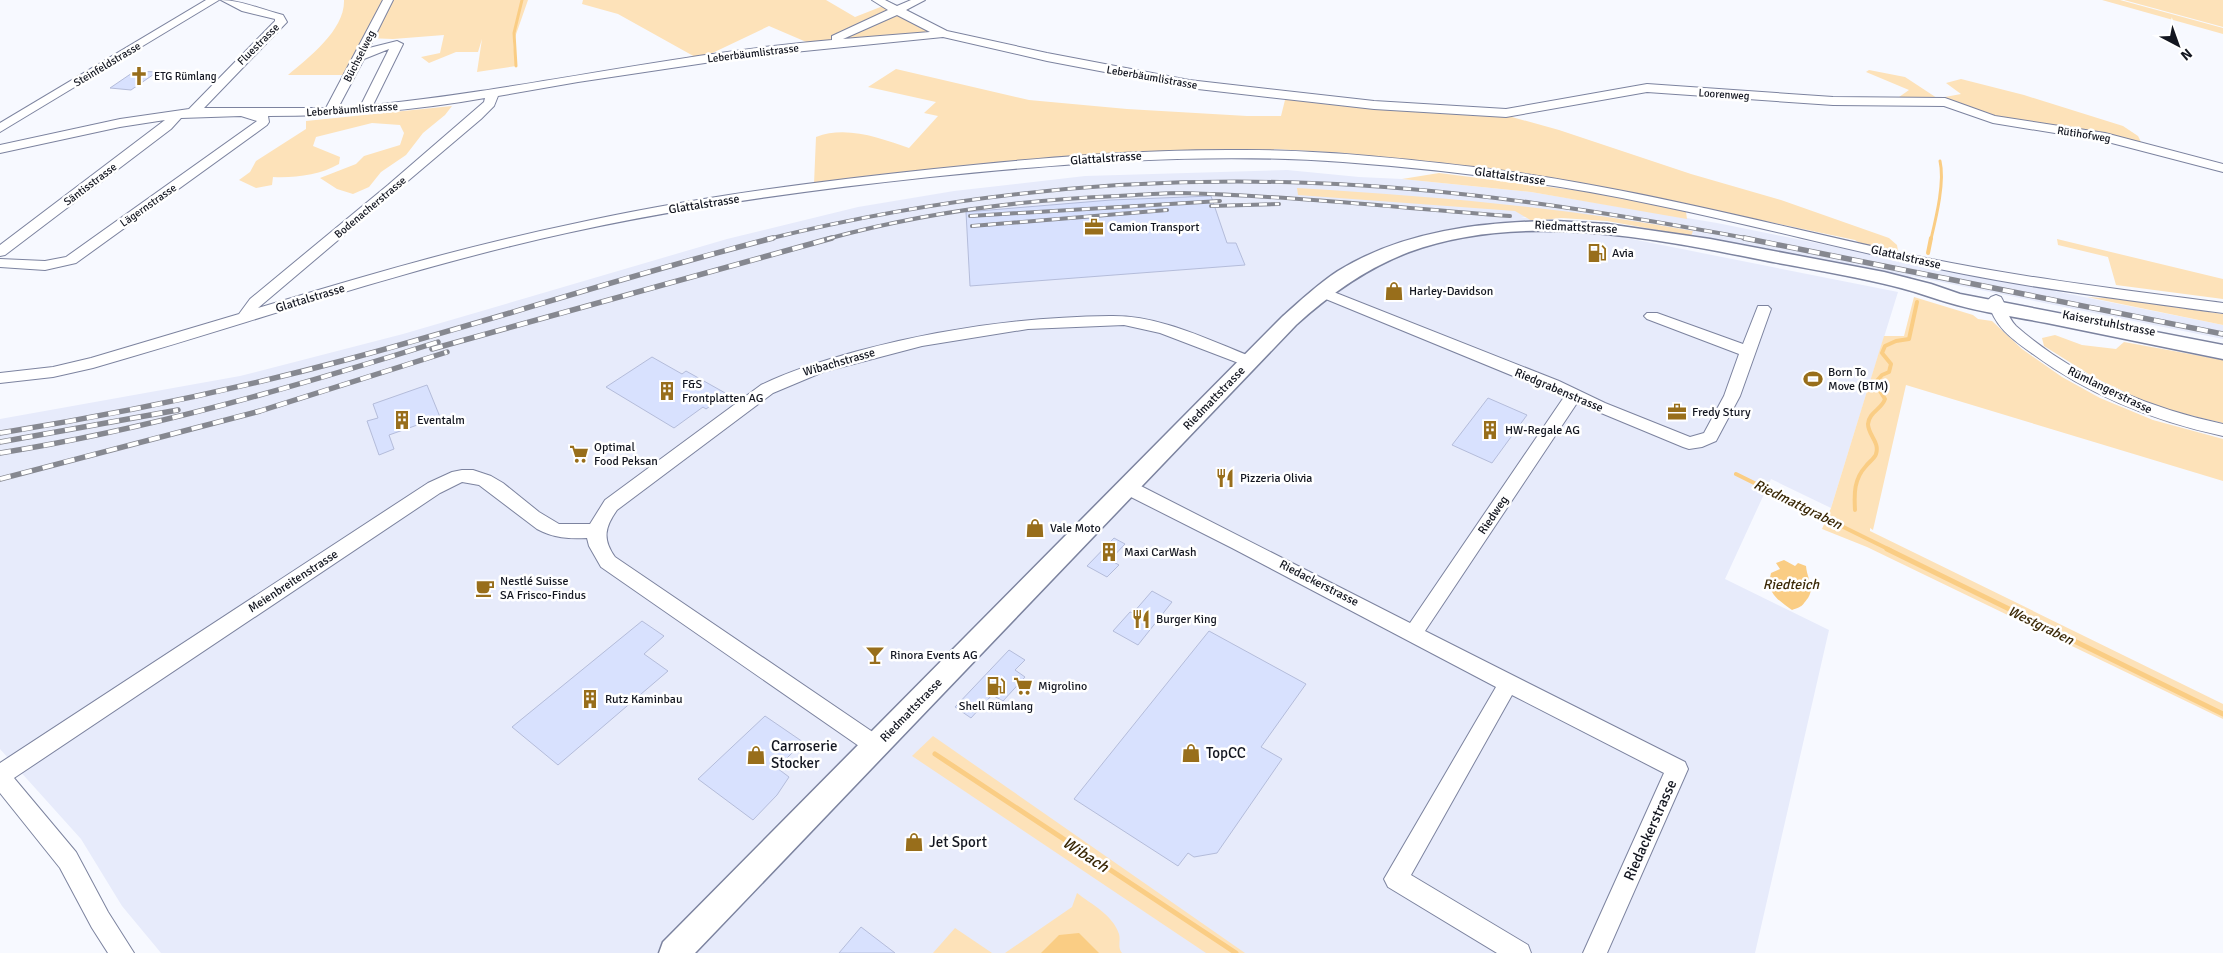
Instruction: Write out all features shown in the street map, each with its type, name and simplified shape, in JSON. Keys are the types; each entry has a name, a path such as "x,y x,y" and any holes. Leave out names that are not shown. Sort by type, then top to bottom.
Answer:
{"main road":[{"name":"Riedmattstrasse","path":"674,953 1249,362 1321,292 1354,270 1424,240 1478,229 1551,225 1625,230 1682,239 1925,289 1944,296 1997,304"},
{"name":"Kaiserstuhlstrasse","path":"1997,304 2223,345"},
{"name":"Kaiserstuhlstrasse","path":"1997,304 2223,352"}],"street":[{"name":"Steinfeldstrasse","path":"0,128 214,0"},
{"name":"Fluestrasse","path":"193,112 281,22 282,18 279,16 246,9 226,0"},
{"name":"Büchselweg","path":"330,112 388,0"},
{"path":"877,0 943,34"},
{"path":"824,44 920,0"},
{"name":"Leberbäumlistrasse","path":"0,149 120,123 193,112 330,112 365,110 450,101 526,86 705,59 824,44 943,34 1056,59 1189,84 1333,102 1506,113"},
{"path":"360,56 384,46 397,44 365,110"},
{"name":"Loorenweg","path":"1506,113 1647,88 1833,101 1945,102"},
{"name":"Bodenacherstrasse","path":"246,318 246,313 255,302 477,116 490,102 492,94"},
{"name":"Rütihofweg","path":"1945,102 1993,118 2105,137 2223,168"},
{"name":"Lägernstrasse","path":"0,264 28,263 54,266 71,260 263,122 263,118 241,112"},
{"name":"Säntisstrasse","path":"0,252 167,126 177,114"},
{"name":"Glattalstrasse","path":"0,378 53,372 93,363 418,266 510,242 619,218 707,203 904,176 999,166 1202,153 1281,154 1340,158 1529,178 1659,202 1962,270 2223,308"},
{"name":"Riedgrabenstrasse","path":"1321,292 1552,385 1573,396 1689,443 1702,441 1710,437 1732,396 1762,310"},
{"name":"Rümlangerstrasse","path":"1997,304 2005,323 2023,340 2086,381 2148,410 2223,430"},
{"path":"1652,316 1748,352"},
{"name":"Wibachstrasse","path":"596,531 611,505 766,389 791,376 825,365 900,346 986,328 1040,322 1104,321 1137,322 1194,340 1249,362"},
{"name":"Riedweg","path":"1414,634 1573,396"},
{"name":"Meienbreitenstrasse","path":"0,775 434,488 462,476 472,476 488,482 554,530 572,532 596,531"},
{"name":"Riedackerstrasse","path":"1127,487 1240,542 1508,684 1677,769 1595,953"},
{"path":"596,531 598,549 608,562 876,746"},
{"path":"1508,684 1396,878 1519,953"},
{"path":"0,775 22,806 68,860 100,920 122,953"}],"shaded area":[{"path":"344,0 528,0 513,43 516,66 477,72 482,39 478,52 456,52 429,63 421,57 440,53 444,35 393,39 367,38 347,75 288,75 315,51 332,32 339,22"},
{"path":"583,0 826,0 855,17 883,6 941,34 811,44 769,26 704,57 697,58 618,14 582,4"},
{"path":"2102,0 2120,0 2223,28 2223,34"},
{"path":"2124,0 2223,0 2223,27"},
{"path":"896,69 1029,100 1127,109 1247,116 1281,116 1286,96 1501,114 1559,130 1691,174 1781,200 1889,238 1897,245 1898,251 1861,244 1855,240 1612,189 1344,153 1274,149 1274,151 1201,150 814,184 816,137 839,132 863,134 909,148 938,116 924,113 936,102 868,87"},
{"path":"1869,70 1905,77 1940,100 1892,102 1909,90 1866,72"},
{"path":"1961,79 2024,95 2123,126 2138,136 2142,144 1993,118 1944,101 1945,97 1961,94 1946,83"},
{"path":"452,106 445,115 423,133 406,155 381,172 369,187 353,194 337,189 320,178 356,164 364,156 400,145 404,133 400,125 372,123 316,137 313,146 340,157 339,164 324,171 299,176 273,177 272,185 256,188 239,180 250,172 256,161 306,129 306,121"},
{"path":"1287,170 1531,192 1717,223 2223,325 2223,339 1625,221 1572,216 1521,217 1898,292 1831,508 1771,479 1725,579 1829,630 1755,953 161,953 122,906 81,839 0,749 0,419 240,376 403,334 727,239 858,207 954,191 1085,176"},
{"path":"1439,173 1605,194 1686,212 1687,219 1531,192 1402,179"},
{"path":"1297,188 1496,203 1595,215 1693,231 1691,236 1607,221 1561,218 1532,221 1515,211 1298,195"},
{"path":"2057,239 2223,279 2223,299 2116,285 2108,257 2058,245"},
{"path":"1914,297 1973,315 1978,319 1992,321 2022,349 2062,377 2100,398 2153,420 2223,439 2223,481 1906,385 1873,530 1870,528 1870,531 2223,704 2223,719 1867,547 1822,529 1831,508 1884,336 1904,336"},
{"path":"2087,297 2119,299 2223,314 2223,325"},
{"path":"2055,335 2082,345 2116,349 2124,342 2223,360 2223,423 2159,408 2095,378 2044,346 2042,338"},
{"path":"933,736 1245,953 1206,953 912,756"},
{"path":"1077,893 1101,910 1112,921 1119,934 1122,953 1005,953 1072,907"},
{"path":"955,928 992,953 933,953"}],"water":[{"name":"Riedteich","path":"1784,560 1795,566 1798,563 1806,566 1811,586 1808,598 1800,607 1792,610 1777,599 1770,586 1771,573 1780,569 1776,563"},
{"path":"1079,933 1099,953 1041,953 1059,935"}],"building":[{"name":"ETG Rümlang","path":"135,71 157,72 131,90 110,88"},
{"name":"Camion Transport","path":"1211,196 1227,243 1236,243 1245,265 970,286 966,212 1111,200"},
{"name":"F&S Frontplatten AG","path":"652,357 682,374 686,371 727,394 706,409 703,407 674,428 606,387"},
{"name":"Eventalm","path":"427,385 440,417 389,435 394,449 379,455 367,421 378,418 373,404"},
{"name":"HW-Regale AG","path":"1488,398 1527,415 1492,463 1452,445"},
{"name":"Maxi CarWash","path":"1114,538 1125,544 1110,560 1119,565 1107,577 1087,566"},
{"name":"Burger King","path":"1152,591 1172,602 1138,645 1113,631 1130,612 1133,613"},
{"name":"Rutz Kaminbau","path":"642,621 664,636 644,654 668,671 558,765 512,727"},
{"name":"TopCC","path":"1209,631 1306,684 1261,747 1282,759 1217,853 1194,857 1188,853 1178,866 1074,799"},
{"name":"Shell Rümlang","path":"1009,650 1025,660 1015,670 1025,677 1003,701 992,695 971,718 955,707"},
{"name":"Carroserie Stocker","path":"765,716 803,742 777,768 789,777 777,795 753,820 698,779"},
{"path":"861,927 895,953 839,953"}],"waterway":[{"path":"516,66 514,33 522,0"},
{"path":"1931,239 1941,189 1940,161"},
{"path":"1928,253 1931,238"},
{"path":"1855,510 1857,481 1862,471 1875,456 1877,450 1868,424 1871,416 1885,399 1875,383 1882,375 1889,372 1891,364 1882,353 1885,346 1896,341 1909,339 1917,302"},
{"name":"Riedmattgraben","path":"1736,474 1890,550"},
{"name":"Westgraben","path":"1887,549 2223,714"},
{"name":"Wibach","path":"935,754 1236,953"}],"railway":[{"path":"768,239 902,211 970,200 1106,186 1243,182 1367,186 1477,196 1587,211 1751,239"},
{"path":"827,239 899,222 971,209 1044,201 1166,193 1264,197 1510,216"},
{"path":"970,216 1220,201"},
{"path":"1211,206 1279,204"},
{"path":"972,226 1167,210"},
{"path":"0,433 88,418 263,381 402,344 773,238"},
{"path":"432,349 832,238"},
{"path":"1744,238 2223,334"},
{"path":"0,453 111,432 167,419 276,391 438,342"},
{"path":"0,479 260,411 447,352"},
{"path":"0,442 178,410"}],"place":[{"name":"ETG Rümlang","path":"139,76"},
{"name":"Camion Transport","path":"1094,227"},
{"name":"Avia","path":"1597,253"},
{"name":"Harley-Davidson","path":"1394,291"},
{"name":"Born To Move (BTM)","path":"1813,379"},
{"name":"F&S Frontplatten AG","path":"667,391"},
{"name":"Fredy Stury","path":"1677,412"},
{"name":"Eventalm","path":"402,420"},
{"name":"HW-Regale AG","path":"1490,430"},
{"name":"Optimal Food Peksan","path":"579,454"},
{"name":"Pizzeria Olivia","path":"1225,478"},
{"name":"Vale Moto","path":"1035,528"},
{"name":"Maxi CarWash","path":"1109,552"},
{"name":"Nestlé Suisse SA Frisco-Findus","path":"485,588"},
{"name":"Burger King","path":"1141,619"},
{"name":"Rinora Events AG","path":"875,655"},
{"name":"Shell Rümlang","path":"996,686"},
{"name":"Migrolino","path":"1023,686"},
{"name":"Rutz Kaminbau","path":"590,699"},
{"name":"TopCC","path":"1191,753"},
{"name":"Carroserie Stocker","path":"756,755"},
{"name":"Jet Sport","path":"914,842"}]}
